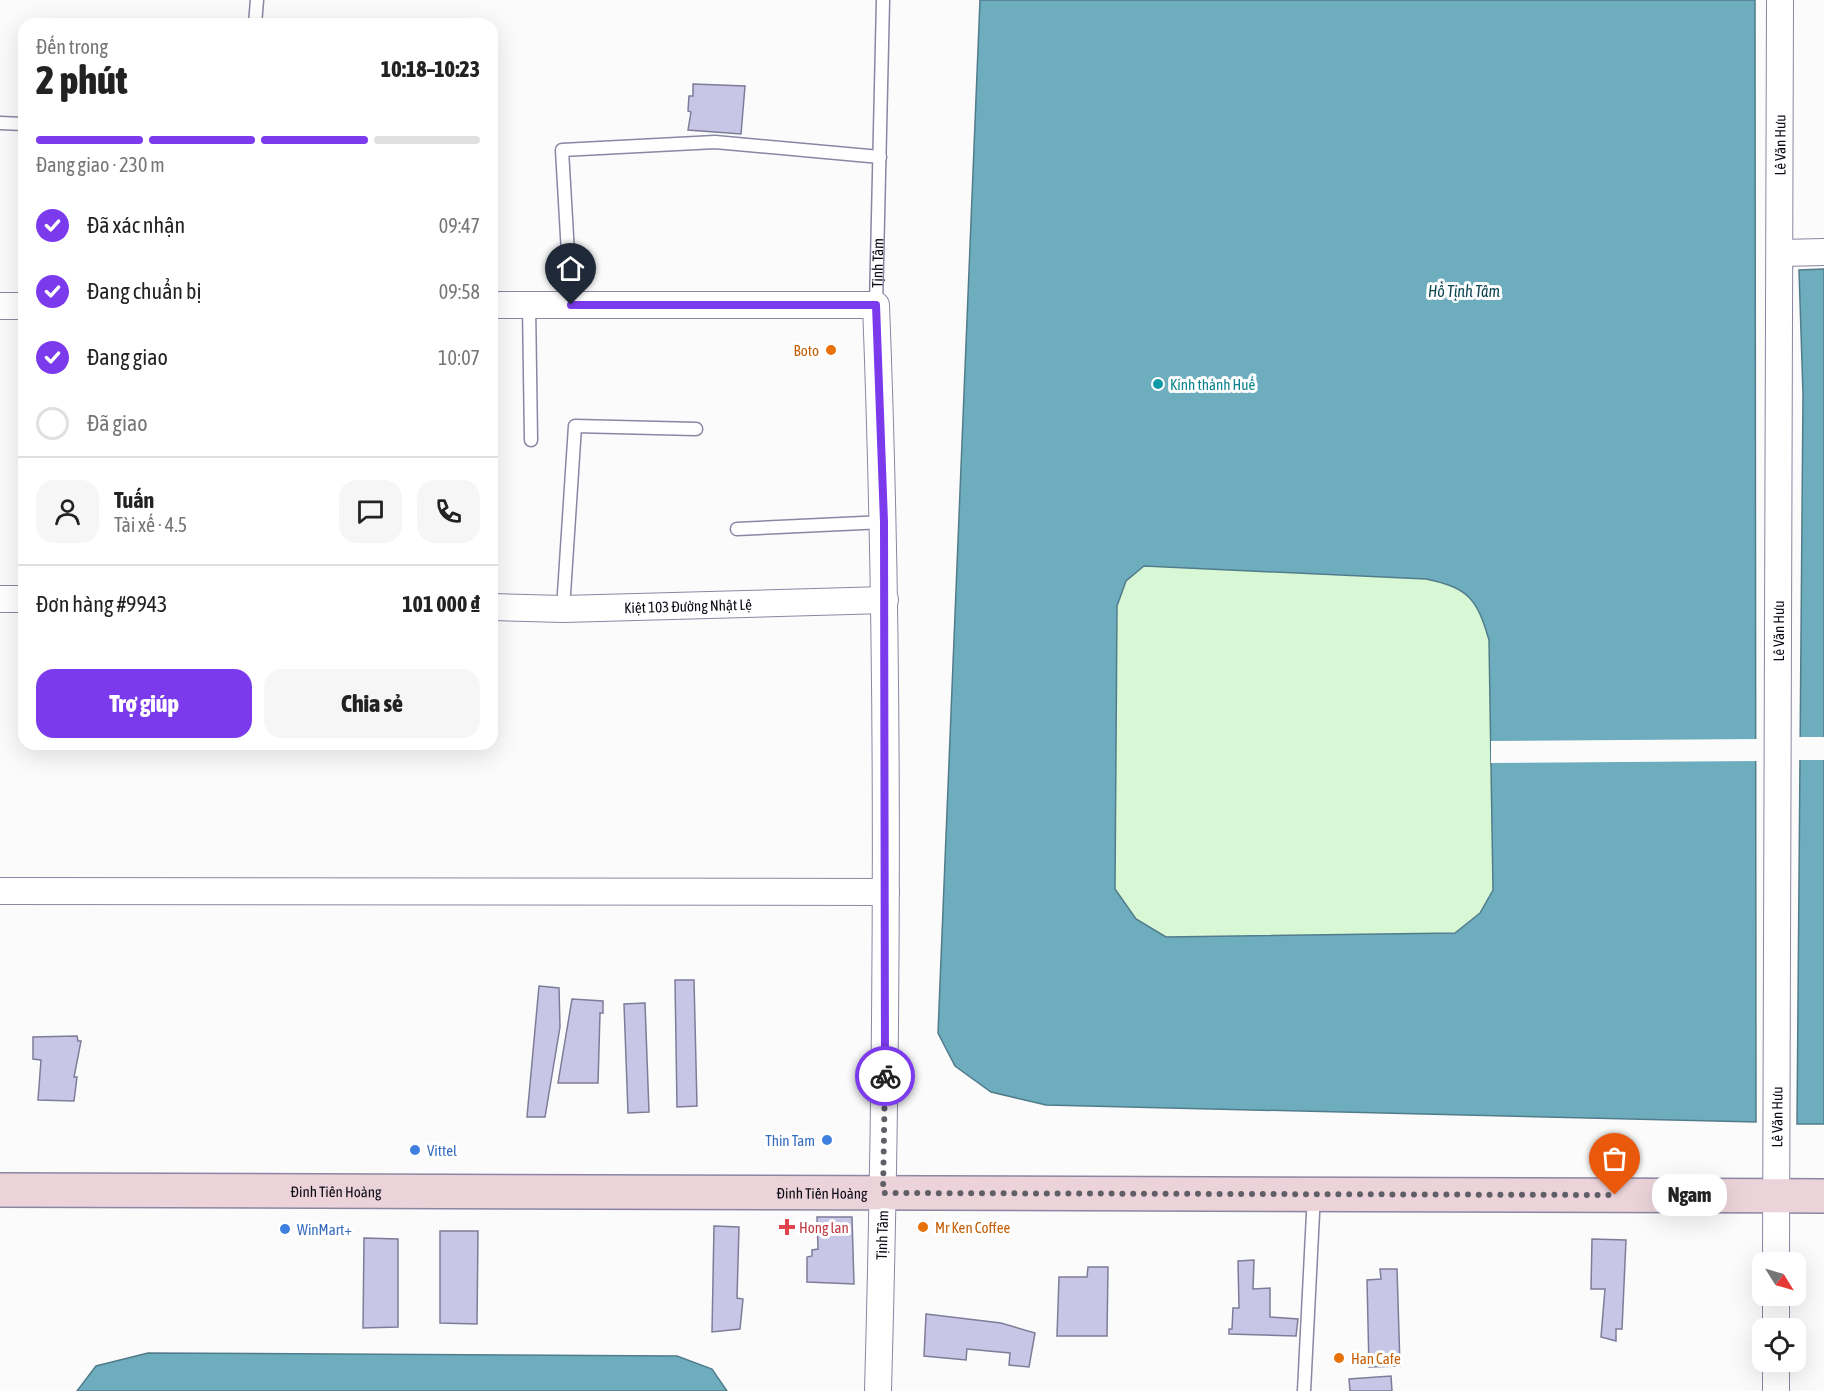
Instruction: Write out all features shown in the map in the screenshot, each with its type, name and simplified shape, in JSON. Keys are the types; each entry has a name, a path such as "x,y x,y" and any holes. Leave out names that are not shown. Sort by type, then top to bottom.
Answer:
{"main road":[{"name":"Đinh Tiên Hoàng","path":"0,1190 1824,1196"}],"street":[{"name":"Lê Văn Hưu","path":"1776,1252 1780,0"},
{"path":"1781,254 1824,252"},
{"path":"498,305 876,305"},
{"name":"Tịnh Tâm","path":"876,305 884,522 886,892 883,1193 878,1391"},
{"path":"0,306 18,306"},
{"path":"0,599 18,599"},
{"name":"Kiệt 103 Đường Nhật Lệ","path":"498,607 563,609 885,600"},
{"path":"0,891 886,892"},
{"path":"1776,1372 1776,1391"}],"lane":[{"path":"256,18 257,0"},
{"name":"Tịnh Tâm","path":"876,305 884,0"},
{"path":"0,123 18,123"},
{"path":"571,305 562,150 715,142 880,157"},
{"path":"530,305 531,440"},
{"path":"563,609 575,426 696,429"},
{"path":"737,529 884,522"},
{"path":"1304,1391 1314,1194"}],"green space":[{"path":"1144,566 1426,579 1462,591 1469,598 1480,614 1489,640 1493,890 1480,913 1455,933 1165,937 1136,919 1115,889 1117,606 1125,581"}],"water":[{"name":"Hồ Tịnh Tâm","path":"980,0 1755,0 1756,1122 1046,1105 991,1092 955,1066 938,1033","holes":["1144,566 1426,579 1462,591 1480,614 1489,640 1493,890 1480,913 1455,933 1166,937 1136,919 1115,889 1117,606 1126,581"]},
{"path":"1824,269 1824,1124 1797,1124 1803,394 1799,270"},
{"path":"148,1353 677,1356 712,1369 727,1391 77,1391 96,1366"}],"pier":[{"path":"1797,737 1824,737 1824,760 1797,760"},
{"path":"1758,739 1758,761 1491,763 1491,741"}],"building":[{"path":"693,84 745,86 741,134 688,130 691,112 688,111 689,96 693,96"},
{"path":"675,980 694,980 697,1106 677,1107"},
{"path":"539,986 559,988 560,1027 545,1117 527,1117"},
{"path":"572,999 603,1001 603,1013 600,1013 598,1083 558,1083"},
{"path":"645,1003 649,1112 628,1113 624,1004"},
{"path":"77,1036 78,1041 81,1041 74,1077 77,1077 74,1101 38,1100 41,1060 33,1059 33,1037"},
{"path":"817,1217 852,1217 854,1284 807,1282 807,1257 812,1256 812,1250 818,1249"},
{"path":"714,1226 739,1227 737,1298 743,1299 740,1329 712,1332"},
{"path":"440,1231 478,1231 477,1324 440,1323"},
{"path":"364,1238 398,1239 398,1327 363,1328"},
{"path":"1592,1239 1626,1240 1622,1329 1616,1329 1616,1341 1601,1337 1605,1289 1591,1289"},
{"path":"1254,1260 1253,1289 1270,1288 1270,1317 1298,1319 1296,1336 1229,1334 1229,1329 1232,1329 1233,1308 1239,1308 1238,1261"},
{"path":"1088,1267 1108,1267 1107,1336 1057,1336 1059,1277 1087,1277"},
{"path":"1380,1269 1397,1269 1400,1366 1369,1367 1367,1280 1381,1279"},
{"path":"926,1314 1001,1323 1035,1333 1029,1367 1009,1365 1010,1353 967,1349 966,1360 924,1356"},
{"path":"1391,1376 1392,1391 1350,1391 1349,1379"}],"way so far":[{"path":"885,1076 883,1193 1615,1195"}],"place":[{"name":"Boto","path":"831,350"},
{"name":"Kinh thành Huế","path":"1158,384"},
{"name":"Thin Tam","path":"827,1140"},
{"name":"Vittel","path":"415,1150"},
{"name":"Ngam","path":"1615,1195"},
{"name":"Hong lan","path":"787,1227"},
{"name":"Mr Ken Coffee","path":"923,1227"},
{"name":"WinMart+","path":"285,1229"},
{"name":"Han Cafe","path":"1339,1358"}],"route":[{"path":"571,305 876,305 884,522 885,1076"}]}
